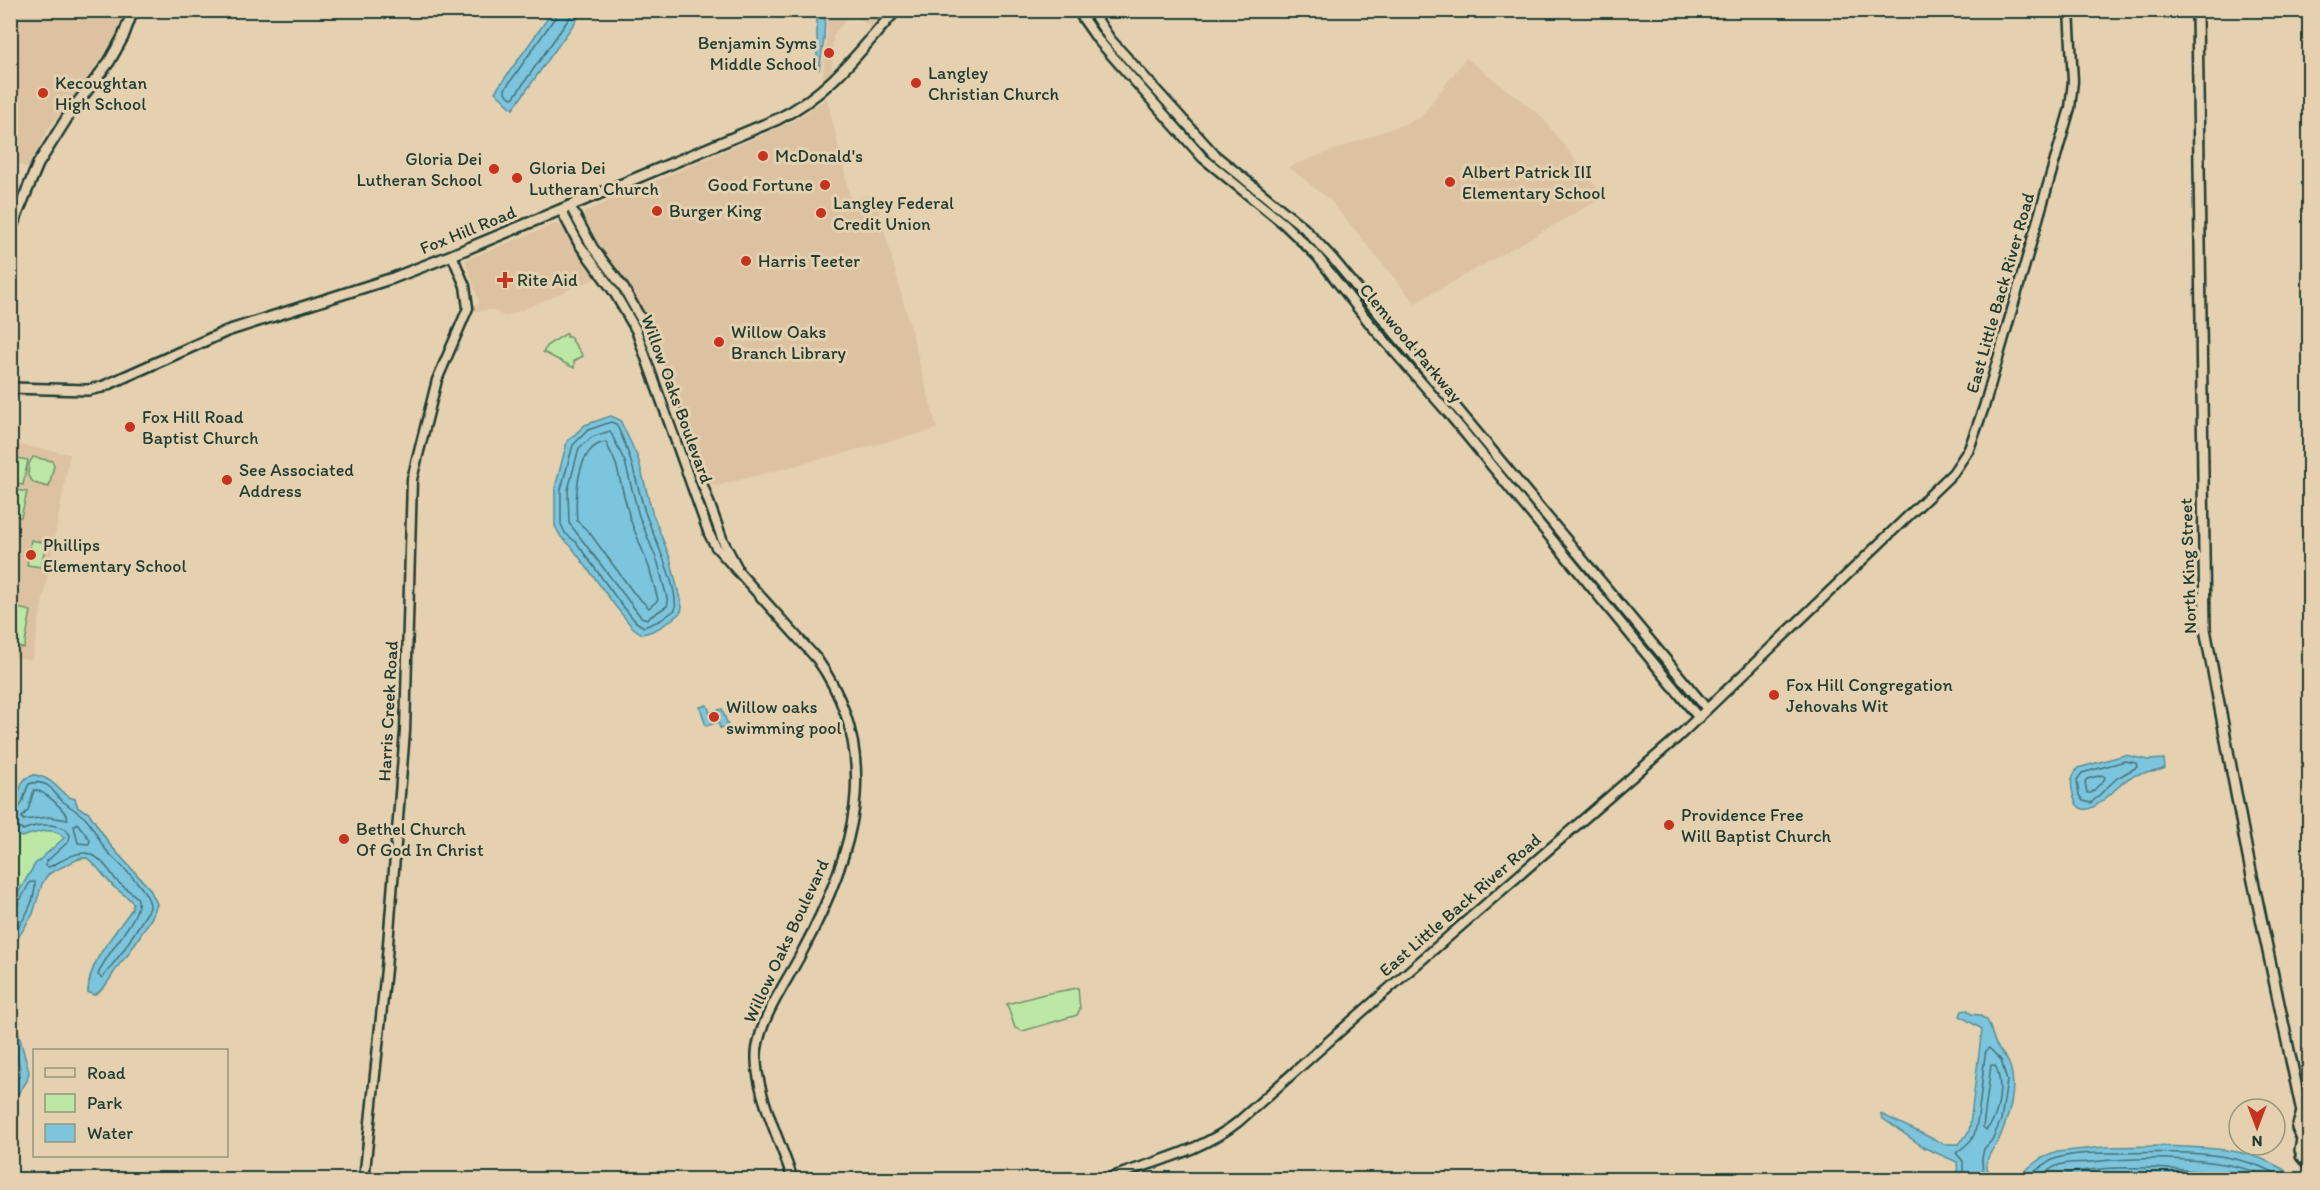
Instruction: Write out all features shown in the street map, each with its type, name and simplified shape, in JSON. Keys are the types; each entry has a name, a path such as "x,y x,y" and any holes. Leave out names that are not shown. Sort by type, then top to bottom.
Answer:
{"main road":[{"path":"10,231 38,164 72,110 109,62 123,37 133,10"},
{"name":"Fox Hill Road","path":"10,388 88,390 102,387 227,331 393,278 452,255 796,110 831,83 896,10"},
{"name":"North King Street","path":"2197,10 2205,629 2248,857 2302,1112 2310,1122"},
{"name":"North King Street","path":"2302,1112 2296,1128 2302,1139 2301,1153 2310,1167"}],"street":[{"name":"Clemwood Parkway","path":"1077,10 1126,72 1203,158 1284,224 1317,256 1699,718"},
{"name":"Clemwood Parkway","path":"1091,10 1110,39 1215,155 1298,223 1333,259 1707,709"},
{"name":"East Little Back River Road","path":"1104,1179 1200,1144 1234,1126 1699,718 1953,473 1963,460 1973,440 2070,108 2073,81 2069,10"},
{"name":"Willow Oaks Boulevard","path":"566,208 623,287 645,326 723,541 738,570 817,659 829,676 850,730 857,766 856,806 848,845 819,917 760,1035 757,1050 758,1078 793,1179"},
{"name":"Harris Creek Road","path":"364,1179 384,992 405,731 412,479 436,382 468,309 465,286 452,255"}],"shaded area":[{"name":"Kecoughtan High School","path":"10,11 124,11 116,35 48,130 28,168 11,161"},
{"name":"Benjamin Syms Middle School","path":"825,11 853,11 833,35 832,72 823,80 827,29"},
{"path":"853,11 888,11 871,29"},
{"name":"Albert Patrick III Elementary School","path":"1466,58 1541,116 1604,197 1415,303 1329,199 1288,167 1420,118"},
{"path":"827,98 851,200 875,194 937,429 716,486 709,483 647,315 595,239 584,218 584,212 794,121"},
{"path":"555,224 565,228 578,253 597,278 505,317 493,310 475,311 479,301 465,260"},
{"name":"Phillips Elementary School","path":"10,443 70,454 32,660 11,656"}],"green space":[{"path":"567,333 567,337 570,337 583,356 574,361 574,368 543,352 549,344"},
{"path":"10,457 28,460 23,485 11,482"},
{"path":"33,457 52,461 54,465 49,487 34,483 28,476 29,464"},
{"path":"11,489 27,492 21,517 11,515"},
{"path":"31,540 46,543 41,567 27,565"},
{"path":"13,607 31,611 24,648 11,646"},
{"path":"34,775 53,783 69,797 75,799 78,808 89,813 110,845 149,888 157,904 152,917 127,956 118,965 104,987 94,995 88,992 93,969 104,948 132,909 133,903 114,887 87,858 64,865 44,879 69,833 11,939 11,810 22,785"},
{"path":"1078,988 1080,1009 1077,1015 1023,1031 1015,1028 1007,1004"}],"water":[{"path":"553,11 583,11 513,109 495,92"},
{"path":"817,11 824,11 825,14 819,70 817,61"},
{"path":"611,416 620,420 638,458 652,512 670,558 682,607 681,612 668,623 642,634 632,627 571,546 561,537 555,526 555,488 567,442 585,425"},
{"name":"Willow oaks swimming pool","path":"707,705 710,713 722,709 728,726 720,728 718,722 706,726 700,707"},
{"path":"2125,755 2148,760 2164,759 2165,768 2129,778 2099,804 2091,808 2083,809 2077,805 2071,783 2078,768"},
{"path":"34,775 53,783 65,794 75,799 78,808 89,813 110,845 149,888 157,904 152,917 127,956 118,965 104,987 94,995 88,992 93,969 104,948 132,909 133,903 114,887 87,858 80,858 48,874 42,884 33,914 11,949 11,905 35,864 64,838 60,834 49,831 21,837 11,832 11,810 22,783 26,778"},
{"path":"10,1001 29,1072 27,1081 11,1104 11,1091 20,1075 20,1068 11,1034"},
{"path":"1968,1010 1971,1014 1979,1015 1987,1020 1995,1043 2008,1061 2013,1080 2012,1099 2007,1119 1987,1160 1989,1179 1958,1179 1957,1162 1925,1148 1882,1118 1881,1114 1944,1144 1959,1144 1969,1132 1982,1029 1960,1016 1962,1011"},
{"path":"2163,1146 2227,1150 2227,1157 2256,1157 2300,1179 2004,1179 2022,1173 2040,1159 2057,1152 2104,1147"}],"place":[{"name":"Benjamin Syms Middle School","path":"829,53"},
{"name":"Langley Christian Church","path":"916,83"},
{"name":"Kecoughtan High School","path":"43,93"},
{"name":"McDonald's","path":"763,156"},
{"name":"Gloria Dei Lutheran School","path":"494,169"},
{"name":"Gloria Dei Lutheran Church","path":"517,178"},
{"name":"Albert Patrick III Elementary School","path":"1450,182"},
{"name":"Good Fortune","path":"825,185"},
{"name":"Burger King","path":"657,211"},
{"name":"Langley Federal Credit Union","path":"821,213"},
{"name":"Harris Teeter","path":"746,261"},
{"name":"Rite Aid","path":"505,280"},
{"name":"Willow Oaks Branch Library","path":"719,342"},
{"name":"Fox Hill Road Baptist Church","path":"130,427"},
{"name":"See Associated Address","path":"227,480"},
{"name":"Phillips Elementary School","path":"31,555"},
{"name":"Fox Hill Congregation Jehovahs Wit","path":"1774,695"},
{"name":"Willow oaks swimming pool","path":"714,717"},
{"name":"Providence Free Will Baptist Church","path":"1669,825"},
{"name":"Bethel Church Of God In Christ","path":"344,839"}]}
